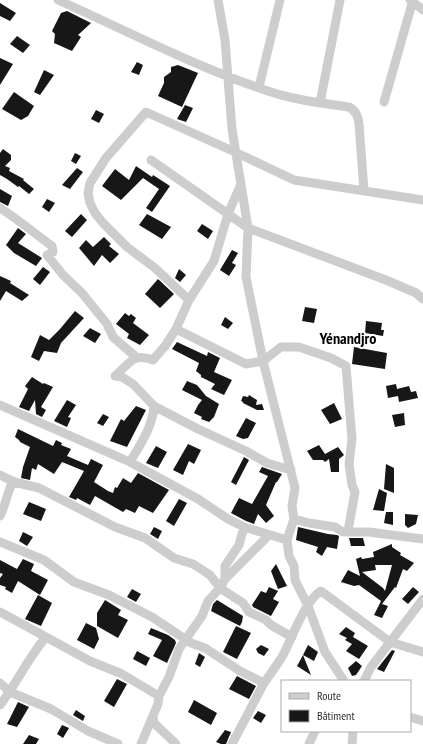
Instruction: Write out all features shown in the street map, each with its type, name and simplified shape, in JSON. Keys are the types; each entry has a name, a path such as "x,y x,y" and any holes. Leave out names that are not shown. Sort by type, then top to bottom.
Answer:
{"street":[{"path":"58,0 228,77 295,98 349,107 354,110 358,116 364,191"},
{"path":"218,0 225,40 235,152 242,184 248,228 246,277 263,361 295,488 292,506 294,518 287,540 289,556 294,566 295,580 308,606 325,652 344,680"},
{"path":"259,87 280,0"},
{"path":"320,103 340,0"},
{"path":"384,102 411,0 423,10"},
{"path":"189,300 155,268 127,247 103,223 95,213 90,203 88,193 90,183 106,158 146,112 294,180 423,200"},
{"path":"151,160 248,228 386,280 416,293 423,299"},
{"path":"242,184 228,214 214,261 189,300 176,329 165,346 153,360 144,356 136,357 115,376 122,377 133,384 154,406 198,429 246,451 267,463 290,470"},
{"path":"0,208 18,219 36,235 52,246 53,252 47,255 63,275 82,293 107,324 113,337 136,357"},
{"path":"176,329 246,364 263,361 281,347 299,347 331,358 346,366 352,438 349,464 352,485 355,492 348,531"},
{"path":"0,405 130,462 198,499 228,519 244,527 287,540"},
{"path":"130,462 154,415 154,406"},
{"path":"0,475 13,481 39,488 115,527 145,538 174,558 193,564 210,576 220,588 243,603 249,612 266,620 270,625 292,637"},
{"path":"0,516 7,502 8,493 13,481"},
{"path":"294,518 309,523 335,527 343,532 369,532 423,539"},
{"path":"226,579 225,566 239,545 244,527"},
{"path":"141,744 179,649 202,616 208,601 226,579 269,535"},
{"path":"0,542 44,560 74,582 109,595 152,617 191,643 205,648 240,671 264,683"},
{"path":"232,744 264,683 282,657 308,606 316,594 321,592 390,642 423,652"},
{"path":"364,680 371,667 423,599"},
{"path":"0,612 90,661 122,674 159,696"},
{"path":"0,704 10,692 34,651 46,637"},
{"path":"0,683 10,692 51,709 88,731 118,744"},
{"path":"153,717 154,723 176,744"},
{"path":"411,717 423,721"},
{"path":"309,744 315,732"},
{"path":"352,744 353,732"}],"building":[{"path":"0,3 16,13 10,21 0,16"},
{"path":"67,11 91,23 78,35 81,37 72,51 54,43 55,34 52,31 61,13"},
{"path":"17,36 30,45 23,53 10,44"},
{"path":"0,58 13,64 0,85"},
{"path":"137,62 143,65 139,75 131,72"},
{"path":"178,65 198,73 182,107 158,96 164,83 164,77 171,72 171,67"},
{"path":"44,70 54,75 40,95 34,92"},
{"path":"14,92 34,106 28,116 21,120 2,109"},
{"path":"185,105 193,108 186,122 177,119"},
{"path":"96,110 104,114 99,123 91,119"},
{"path":"3,149 11,155 11,160 5,166 10,168 9,171 24,179 23,180 34,189 29,194 19,186 18,187 0,175 0,153"},
{"path":"75,153 81,156 76,164 71,161"},
{"path":"136,166 152,177 153,175 170,186 152,212 146,208 159,189 143,178 121,200 102,186 115,169 129,180"},
{"path":"77,168 83,172 70,189 62,185"},
{"path":"0,189 12,196 8,206 0,202"},
{"path":"47,199 55,203 49,212 42,207"},
{"path":"81,214 87,220 72,237 65,231"},
{"path":"147,214 171,227 162,239 139,225"},
{"path":"202,224 213,231 208,239 197,231"},
{"path":"18,228 26,234 18,243 42,258 36,266 14,253 6,245"},
{"path":"104,237 111,244 109,246 119,254 110,263 102,255 94,266 79,248 86,240 93,247"},
{"path":"232,250 238,253 232,263 236,265 229,276 220,270"},
{"path":"43,267 50,272 40,285 33,279"},
{"path":"179,269 186,275 180,282 175,278"},
{"path":"0,276 11,281 10,283 29,295 22,301 6,291 0,301"},
{"path":"158,279 174,294 160,308 145,294"},
{"path":"305,307 317,309 314,323 302,321"},
{"path":"75,311 84,318 61,343 57,353 44,351 39,361 31,357 40,335 49,340"},
{"path":"125,313 129,316 131,314 136,318 133,323 149,335 140,345 127,338 129,334 116,324"},
{"path":"225,317 233,323 228,329 221,325"},
{"path":"366,321 382,323 381,330 384,330 383,336 365,333"},
{"path":"90,328 101,334 95,343 83,336"},
{"path":"177,342 207,356 208,352 220,358 214,372 232,380 224,395 211,389 215,384 201,377 201,375 196,371 199,363 172,349"},
{"path":"354,347 387,353 385,369 352,364"},
{"path":"32,377 43,384 44,383 53,387 41,407 46,410 42,417 36,414 35,400 29,411 19,407 28,389 25,386"},
{"path":"187,381 197,385 206,396 219,404 214,417 209,422 201,419 202,417 194,413 202,400 182,390"},
{"path":"396,384 397,389 409,386 411,392 416,391 418,398 399,402 398,396 388,398 386,386"},
{"path":"249,395 257,400 256,405 262,404 264,410 257,410 241,401 243,396 248,397"},
{"path":"67,400 76,405 68,417 71,418 67,427 54,421"},
{"path":"334,403 342,419 330,424 321,410"},
{"path":"136,406 146,410 127,447 110,441 121,419 124,421"},
{"path":"404,413 405,425 395,427 392,415"},
{"path":"103,414 109,417 103,426 97,423"},
{"path":"246,418 256,423 248,438 243,439 236,436"},
{"path":"18,429 53,446 56,440 62,443 61,445 71,449 67,456 88,465 91,459 103,465 94,482 108,491 113,493 115,487 117,488 123,478 131,483 138,473 169,490 153,513 139,506 135,513 126,509 123,512 95,496 90,505 77,498 76,500 69,497 84,471 62,462 54,474 38,464 36,470 32,468 30,480 21,478 30,447 20,442 15,437"},
{"path":"188,444 201,450 194,464 189,461 183,475 173,470"},
{"path":"319,445 325,454 338,447 344,455 339,459 339,472 331,472 329,459 325,462 323,460 313,460 307,451"},
{"path":"156,446 167,452 158,468 146,463"},
{"path":"244,457 249,460 236,485 231,482"},
{"path":"386,464 394,468 394,493 384,489"},
{"path":"262,467 282,474 276,482 266,505 274,516 266,523 258,514 254,524 231,513 239,498 252,504 268,476 259,472"},
{"path":"379,489 387,493 384,511 373,510"},
{"path":"179,499 187,503 174,526 166,521"},
{"path":"29,502 46,509 41,521 23,514"},
{"path":"386,512 393,512 393,525 384,523"},
{"path":"405,514 418,515 416,524 408,528 405,525"},
{"path":"154,527 162,531 158,539 150,534"},
{"path":"298,527 339,536 337,549 327,547 322,556 316,552 318,547 296,540"},
{"path":"23,532 33,537 27,546 19,541"},
{"path":"349,538 363,538 365,546 351,546"},
{"path":"392,544 392,547 401,553 400,555 414,563 407,571 403,569 396,588 395,587 382,604 388,606 382,618 374,615 381,601 359,585 354,586 341,582 348,570 360,576 356,559 361,557 362,559 374,557 373,552","holes":["375,565 392,565 385,591 362,572 376,570"]},
{"path":"23,559 34,564 31,571 48,580 40,595 18,581 12,593 5,589 6,587 0,585 0,578 3,574 0,573 0,560 17,569"},
{"path":"276,564 287,586 278,589 271,571"},
{"path":"269,587 278,591 273,599 279,602 271,616 253,607 252,605 261,591 266,593"},
{"path":"413,587 419,592 408,604 402,599"},
{"path":"132,589 141,594 136,602 127,597"},
{"path":"38,595 52,603 41,626 25,619"},
{"path":"105,600 121,610 118,615 128,620 118,638 97,626 97,613"},
{"path":"217,600 243,616 240,626 211,611 213,604"},
{"path":"86,623 96,628 99,639 94,649 77,640"},
{"path":"236,626 251,633 237,659 223,652"},
{"path":"346,627 355,633 353,637 368,646 359,659 346,651 352,644 345,640 347,638 339,634"},
{"path":"151,628 168,635 175,640 176,643 167,663 153,656 162,640 148,634"},
{"path":"261,645 269,649 264,656 258,653 256,649"},
{"path":"308,645 318,652 314,661 303,655"},
{"path":"392,650 395,651 384,672 377,669"},
{"path":"137,651 150,658 146,666 133,659"},
{"path":"199,653 205,657 200,667 195,664"},
{"path":"303,655 311,675 297,666"},
{"path":"356,661 362,666 356,675 352,676 348,668"},
{"path":"237,676 256,686 249,699 229,689"},
{"path":"117,679 127,684 114,707 104,701"},
{"path":"194,700 217,713 211,725 188,712"},
{"path":"18,702 29,707 17,727 7,724"},
{"path":"76,710 85,716 83,721 73,715"},
{"path":"258,711 266,715 261,723 253,718"},
{"path":"62,725 69,728 63,738 57,734"},
{"path":"225,730 231,732 226,744 216,742"},
{"path":"29,735 39,739 36,744 23,744"}],"district":[{"name":"Yénandjro","path":"348,338"}]}
